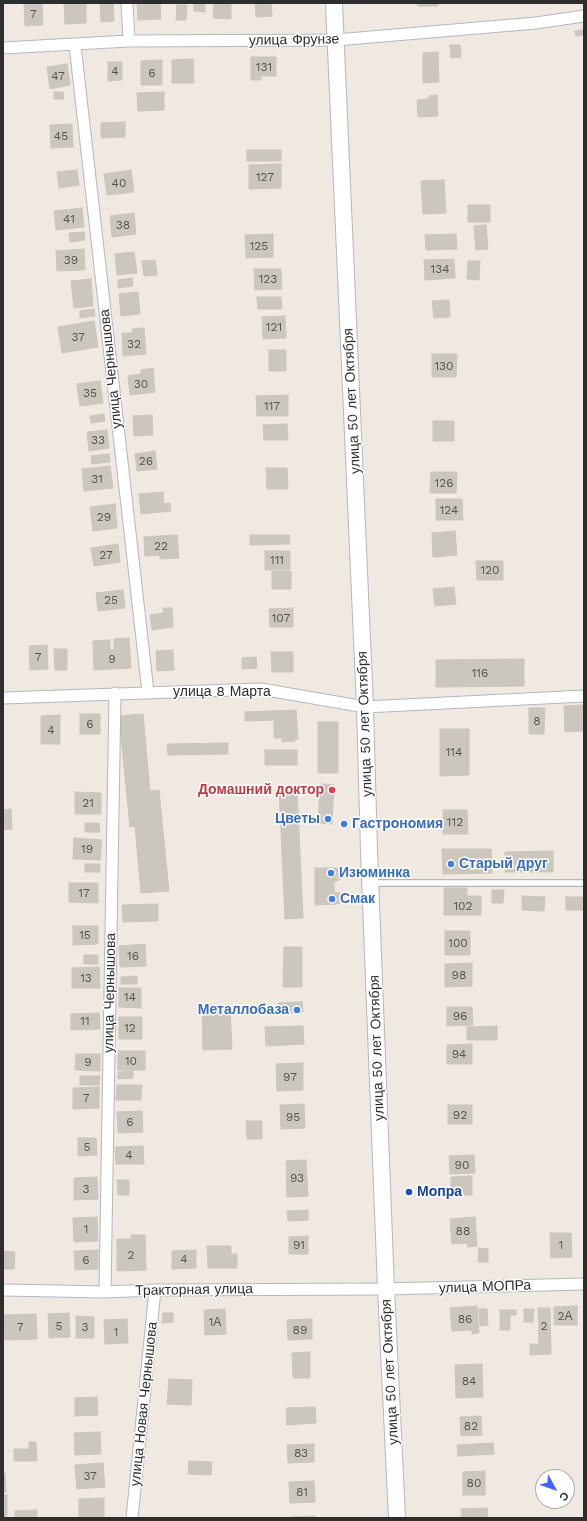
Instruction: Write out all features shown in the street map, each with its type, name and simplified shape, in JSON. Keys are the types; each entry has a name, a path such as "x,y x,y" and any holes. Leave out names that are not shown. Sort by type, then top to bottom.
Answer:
{"main road":[{"name":"улица 50 лет Октября","path":"334,3 366,707 370,883 386,1289 397,1518"}],"street":[{"path":"127,3 129,41"},
{"name":"улица Фрунзе","path":"3,48 129,41 336,40 536,23 584,16"},
{"name":"улица Чернышова","path":"75,45 148,692"},
{"name":"улица 8 Марта","path":"3,698 261,689 366,707 584,696"},
{"name":"улица Чернышова","path":"105,1292 115,694"},
{"name":"улица МОПРа","path":"386,1289 584,1284"},
{"name":"Тракторная улица","path":"3,1290 105,1292 155,1290 386,1289"},
{"name":"улица Новая Чернышова","path":"132,1518 155,1290"}],"lane":[{"path":"370,883 584,883"}],"building":[{"path":"42,3 43,25 25,26 24,4"},
{"path":"64,3 86,3 86,23 65,24"},
{"path":"100,3 113,3 114,21 101,22"},
{"path":"137,3 160,3 161,19 138,20"},
{"path":"194,3 205,3 205,12 194,11"},
{"path":"214,3 231,3 231,19 213,18"},
{"path":"255,3 271,3 272,16 256,17"},
{"path":"417,3 438,3 438,6 418,6"},
{"path":"177,5 187,5 186,20 176,20"},
{"path":"583,30 583,35 576,36 575,31"},
{"path":"450,45 460,45 461,57 451,58"},
{"path":"438,52 439,82 423,83 423,53"},
{"path":"251,57 276,57 276,76 261,76 261,80 251,80"},
{"path":"193,59 194,83 172,83 172,60"},
{"path":"162,60 162,85 141,85 141,61"},
{"path":"108,62 122,62 122,80 108,81"},
{"path":"67,64 70,85 50,89 47,67"},
{"path":"54,92 63,92 64,99 54,99"},
{"path":"164,92 164,110 138,111 137,93"},
{"path":"437,95 438,116 418,117 417,100 429,99 429,96"},
{"path":"125,122 125,137 101,138 101,123"},
{"path":"72,124 73,147 51,148 50,125"},
{"path":"247,150 281,150 281,161 247,161"},
{"path":"281,164 281,188 249,189 249,165"},
{"path":"77,170 79,185 59,188 57,172"},
{"path":"131,170 134,192 107,195 104,174"},
{"path":"444,180 446,213 423,214 421,181"},
{"path":"468,205 490,205 490,222 468,222"},
{"path":"82,208 84,227 56,230 54,211"},
{"path":"134,213 136,234 112,237 110,216"},
{"path":"486,225 488,249 476,250 474,226"},
{"path":"84,232 85,240 70,242 69,233"},
{"path":"273,234 273,257 246,258 245,235"},
{"path":"456,234 457,249 426,250 425,235"},
{"path":"84,249 85,270 57,271 56,251"},
{"path":"134,252 137,273 117,275 115,254"},
{"path":"454,259 455,278 425,280 424,260"},
{"path":"155,260 157,275 144,276 142,261"},
{"path":"468,261 480,261 479,280 467,279"},
{"path":"254,269 281,269 282,289 255,290"},
{"path":"132,278 133,286 118,288 118,280"},
{"path":"91,279 93,306 74,308 71,281"},
{"path":"138,292 140,314 121,316 119,294"},
{"path":"257,297 281,297 282,309 258,309"},
{"path":"449,300 450,317 434,318 432,301"},
{"path":"94,309 95,316 80,318 80,311"},
{"path":"285,316 286,338 263,339 262,317"},
{"path":"94,321 98,347 62,353 58,327"},
{"path":"144,328 146,354 123,356 122,333 133,333 132,329"},
{"path":"269,350 286,350 286,371 269,371"},
{"path":"432,354 457,354 456,377 432,377"},
{"path":"153,368 155,392 130,395 128,376 141,374 141,370"},
{"path":"100,381 103,403 80,406 77,384"},
{"path":"288,395 288,416 257,416 256,396"},
{"path":"104,414 105,421 91,423 90,416"},
{"path":"152,415 153,435 134,436 133,416"},
{"path":"433,421 454,421 454,441 433,441"},
{"path":"287,424 288,440 264,440 263,425"},
{"path":"107,430 109,448 89,451 87,432"},
{"path":"155,451 157,469 137,471 135,454"},
{"path":"109,454 110,462 92,464 91,456"},
{"path":"110,466 113,488 84,491 82,469"},
{"path":"266,468 287,468 288,489 267,489"},
{"path":"431,472 457,472 456,493 430,493"},
{"path":"163,492 164,504 170,503 171,511 141,514 139,494"},
{"path":"436,499 462,499 463,520 436,520"},
{"path":"115,504 117,528 93,531 90,507"},
{"path":"455,531 457,555 433,557 432,533"},
{"path":"177,535 179,558 160,559 160,555 145,556 144,537"},
{"path":"250,535 289,535 290,544 250,545"},
{"path":"118,544 120,562 94,566 91,548"},
{"path":"265,551 290,551 290,569 265,570"},
{"path":"476,561 503,561 503,580 477,580"},
{"path":"272,571 291,571 291,589 272,589"},
{"path":"454,587 456,604 435,606 433,589"},
{"path":"123,590 125,608 98,611 96,593"},
{"path":"163,608 172,608 173,627 152,630 150,615 164,613"},
{"path":"293,608 293,627 270,627 269,609"},
{"path":"129,638 131,668 94,670 93,641 110,640 110,650 114,650 114,639"},
{"path":"47,645 48,669 30,670 29,646"},
{"path":"54,649 67,649 67,670 55,670"},
{"path":"173,650 174,670 157,671 156,651"},
{"path":"271,652 293,652 293,672 272,672"},
{"path":"256,657 257,668 242,669 242,658"},
{"path":"524,659 524,686 436,687 436,660"},
{"path":"584,705 584,731 565,732 564,706"},
{"path":"529,708 545,708 544,734 529,734"},
{"path":"296,710 298,739 295,739 295,741 282,742 282,738 274,738 274,720 245,721 245,712"},
{"path":"80,714 100,714 100,734 80,734"},
{"path":"143,714 150,791 159,790 169,891 141,893 135,826 130,827 119,716"},
{"path":"60,715 60,744 41,744 41,716"},
{"path":"318,722 338,722 338,773 318,773"},
{"path":"440,729 469,729 469,775 440,776"},
{"path":"228,743 228,754 168,755 167,744"},
{"path":"265,750 297,750 297,765 265,765"},
{"path":"320,784 334,785 332,824 318,823"},
{"path":"297,787 303,918 285,919 279,788"},
{"path":"75,792 101,793 101,814 75,814"},
{"path":"11,809 12,829 3,830 3,810"},
{"path":"443,810 467,810 468,834 443,834"},
{"path":"85,823 99,823 100,832 85,832"},
{"path":"74,838 102,840 100,860 73,859"},
{"path":"442,849 491,849 492,873 443,874"},
{"path":"553,851 553,872 505,872 505,852"},
{"path":"85,864 100,864 100,872 85,872"},
{"path":"315,868 336,868 340,870 342,874 341,879 334,882 334,892 341,893 342,896 340,903 315,905"},
{"path":"69,883 98,883 98,903 69,902"},
{"path":"444,888 467,888 467,896 481,896 481,915 444,915"},
{"path":"492,890 504,890 503,903 492,903"},
{"path":"522,896 545,897 544,911 522,910"},
{"path":"566,897 584,897 584,910 566,910"},
{"path":"158,904 158,921 123,922 122,905"},
{"path":"73,926 98,926 98,944 73,945"},
{"path":"445,931 470,931 470,955 445,955"},
{"path":"145,944 146,966 120,967 119,946"},
{"path":"284,947 302,947 302,987 283,987"},
{"path":"84,955 98,955 98,964 84,964"},
{"path":"472,963 472,986 445,987 445,964"},
{"path":"99,967 100,988 72,988 72,968"},
{"path":"137,976 137,984 121,984 121,977"},
{"path":"119,988 141,988 141,1008 119,1007"},
{"path":"302,1002 303,1012 279,1014 278,1003"},
{"path":"230,1006 232,1049 203,1050 202,1007"},
{"path":"447,1007 472,1007 473,1025 447,1026"},
{"path":"99,1013 100,1029 71,1030 71,1014"},
{"path":"119,1017 142,1017 142,1039 119,1039"},
{"path":"303,1026 304,1044 266,1046 265,1027"},
{"path":"497,1026 497,1040 467,1040 467,1027"},
{"path":"472,1044 472,1064 447,1064 447,1045"},
{"path":"118,1051 145,1051 145,1070 118,1070"},
{"path":"76,1054 100,1054 100,1071 75,1070"},
{"path":"303,1063 303,1090 277,1091 276,1064"},
{"path":"133,1071 133,1078 118,1079 118,1072"},
{"path":"80,1076 100,1076 99,1085 80,1085"},
{"path":"117,1085 142,1085 141,1100 116,1100"},
{"path":"99,1087 99,1108 73,1109 73,1088"},
{"path":"304,1104 305,1128 281,1129 280,1105"},
{"path":"448,1105 472,1105 472,1124 448,1124"},
{"path":"142,1111 143,1132 118,1133 117,1112"},
{"path":"246,1121 262,1121 262,1139 247,1139"},
{"path":"78,1138 96,1138 97,1155 78,1156"},
{"path":"143,1146 144,1164 116,1164 115,1147"},
{"path":"474,1155 475,1173 450,1174 449,1156"},
{"path":"306,1160 308,1196 287,1197 286,1161"},
{"path":"472,1176 472,1195 451,1195 451,1177"},
{"path":"97,1177 98,1199 74,1200 74,1178"},
{"path":"117,1180 129,1180 129,1195 118,1195"},
{"path":"308,1210 308,1220 288,1221 287,1211"},
{"path":"97,1217 98,1241 74,1242 73,1218"},
{"path":"475,1217 477,1246 468,1247 467,1243 452,1244 450,1219"},
{"path":"550,1233 571,1233 572,1257 551,1258"},
{"path":"131,1235 145,1235 146,1270 117,1271 117,1239 131,1239"},
{"path":"308,1236 308,1254 289,1254 289,1237"},
{"path":"207,1246 231,1246 231,1254 237,1254 237,1268 208,1268"},
{"path":"479,1248 488,1249 488,1262 478,1262"},
{"path":"98,1250 98,1269 75,1270 74,1251"},
{"path":"196,1250 196,1268 172,1269 172,1251"},
{"path":"3,1251 15,1252 14,1269 3,1269"},
{"path":"477,1306 479,1333 472,1334 472,1330 452,1331 450,1308"},
{"path":"577,1306 577,1325 554,1325 554,1307"},
{"path":"538,1308 550,1308 551,1354 530,1355 530,1344 539,1344"},
{"path":"225,1309 226,1334 205,1335 204,1310"},
{"path":"479,1309 487,1309 488,1325 480,1326"},
{"path":"524,1309 534,1309 533,1322 524,1322"},
{"path":"500,1310 516,1310 516,1315 510,1315 510,1330 500,1330"},
{"path":"69,1313 70,1337 49,1338 48,1314"},
{"path":"163,1313 173,1313 173,1322 162,1323"},
{"path":"36,1314 37,1339 5,1340 4,1315"},
{"path":"76,1316 94,1317 94,1338 76,1338"},
{"path":"127,1319 128,1343 105,1344 104,1320"},
{"path":"312,1319 312,1339 288,1340 287,1320"},
{"path":"310,1352 310,1378 293,1378 292,1353"},
{"path":"482,1364 483,1397 456,1398 455,1365"},
{"path":"169,1379 192,1380 191,1405 167,1404"},
{"path":"97,1397 98,1415 75,1416 75,1398"},
{"path":"315,1407 316,1423 287,1425 286,1408"},
{"path":"481,1416 482,1435 461,1436 460,1417"},
{"path":"100,1432 101,1454 75,1455 74,1433"},
{"path":"29,1442 36,1442 37,1461 14,1461 14,1449 29,1449"},
{"path":"493,1443 494,1454 458,1456 457,1445"},
{"path":"314,1444 314,1462 288,1463 287,1445"},
{"path":"189,1461 212,1462 211,1475 188,1474"},
{"path":"103,1463 105,1487 77,1489 75,1465"},
{"path":"485,1471 485,1495 463,1495 463,1472"},
{"path":"3,1473 5,1473 6,1492 3,1492"},
{"path":"314,1481 315,1502 290,1503 289,1482"},
{"path":"7,1495 7,1516 3,1517 3,1496"},
{"path":"104,1498 104,1518 79,1518 79,1499"},
{"path":"487,1508 488,1518 462,1518 461,1509"},
{"path":"37,1510 37,1518 15,1518 15,1511"},
{"path":"315,1516 315,1518 291,1518 291,1517"}],"place":[{"name":"Домашний доктор","path":"332,790"},
{"name":"Цветы","path":"328,819"},
{"name":"Гастрономия","path":"344,824"},
{"name":"Старый друг","path":"451,864"},
{"name":"Изюминка","path":"331,873"},
{"name":"Смак","path":"332,899"},
{"name":"Металлобаза","path":"297,1010"},
{"name":"Мопра","path":"409,1192"}]}
